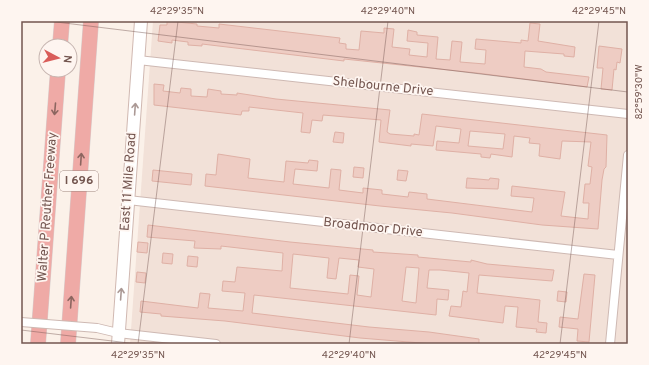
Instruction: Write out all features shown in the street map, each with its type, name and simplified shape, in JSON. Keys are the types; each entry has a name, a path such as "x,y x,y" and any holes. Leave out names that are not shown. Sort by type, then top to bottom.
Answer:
{"highway":[{"path":"61,38 62,21"},
{"name":"I 696","path":"68,344 92,21"},
{"name":"Walter P Reuther Freeway","path":"38,344 57,78"}],"main road":[{"name":"East 11 Mile Road","path":"118,339 141,21"}],"street":[{"name":"Shelbourne Drive","path":"138,60 628,114"},
{"path":"610,344 628,155"},
{"name":"Broadmoor Drive","path":"128,200 618,255"},
{"path":"21,322 97,328 118,339 216,344"}],"shaded area":[{"path":"153,21 628,21 628,344 130,344"}],"building":[{"path":"167,21 219,28 219,24 340,38 339,43 346,44 346,49 359,50 361,31 384,33 384,28 394,29 392,47 410,49 409,55 427,57 428,43 407,41 408,30 417,32 417,35 438,37 436,59 450,60 452,41 462,42 460,62 485,64 486,50 475,49 476,39 521,43 521,40 528,41 530,23 540,24 538,41 575,47 574,57 564,56 564,54 525,51 524,67 541,69 546,72 589,77 587,87 477,73 344,59 344,61 202,44 202,46 188,45 188,42 172,40 172,43 158,41 160,25 167,25"},
{"path":"599,46 622,49 620,63 617,62 616,70 614,69 612,90 601,89 603,68 597,68"},
{"path":"154,84 164,85 163,91 180,93 181,88 191,89 191,96 207,97 208,89 221,91 221,94 237,95 237,93 276,99 390,110 387,132 390,134 419,135 422,114 607,135 606,167 604,169 602,180 598,229 542,225 452,213 205,186 206,174 216,175 218,154 250,159 248,178 284,182 286,161 308,163 309,160 318,161 317,171 295,169 293,184 329,188 331,169 341,170 339,190 363,193 363,188 382,190 382,194 408,197 409,192 427,194 427,199 532,212 534,198 511,196 512,186 565,192 561,216 588,219 589,203 583,203 585,184 590,184 592,167 588,166 591,142 562,141 560,159 539,156 540,144 529,143 530,138 514,136 512,157 491,154 490,158 481,157 481,154 436,150 437,141 459,143 461,129 436,126 433,146 411,144 411,146 379,142 381,120 323,115 322,121 312,120 310,133 301,132 303,113 249,107 249,111 242,111 241,115 154,105","holes":["470,131 505,134 503,149 468,146"]},
{"path":"335,132 344,133 343,143 333,142"},
{"path":"354,167 364,168 363,178 353,177"},
{"path":"153,170 192,174 191,185 152,181"},
{"path":"398,170 408,171 406,181 397,180"},
{"path":"467,178 489,180 490,178 499,179 498,189 466,188"},
{"path":"148,225 290,242 373,250 373,252 418,255 418,257 471,262 471,260 487,264 554,270 552,281 479,275 477,293 540,300 538,322 547,323 546,333 536,332 537,329 516,327 518,307 505,306 503,323 449,316 451,306 461,307 463,291 467,292 469,273 440,270 429,270 427,288 449,290 448,300 437,299 436,315 254,295 252,313 369,327 429,332 479,339 479,344 433,344 360,338 225,321 161,316 161,314 140,312 141,301 198,308 200,293 210,294 208,308 243,311 245,293 222,291 223,281 235,282 237,267 282,271 283,253 221,246 221,249 194,248 195,241 147,237","holes":["293,254 329,258 327,278 336,279 339,258 359,260 358,267 374,269 371,297 357,295 359,276 350,275 348,294 290,288","406,267 419,268 416,303 402,301"]},
{"path":"138,242 148,243 147,253 137,252"},
{"path":"163,253 173,254 172,264 162,263"},
{"path":"188,256 198,257 197,267 187,266"},
{"path":"137,272 146,273 145,283 136,282"},
{"path":"584,274 595,275 589,342 577,341 578,329 559,327 560,317 578,319"},
{"path":"558,291 567,292 566,302 557,301"}]}
